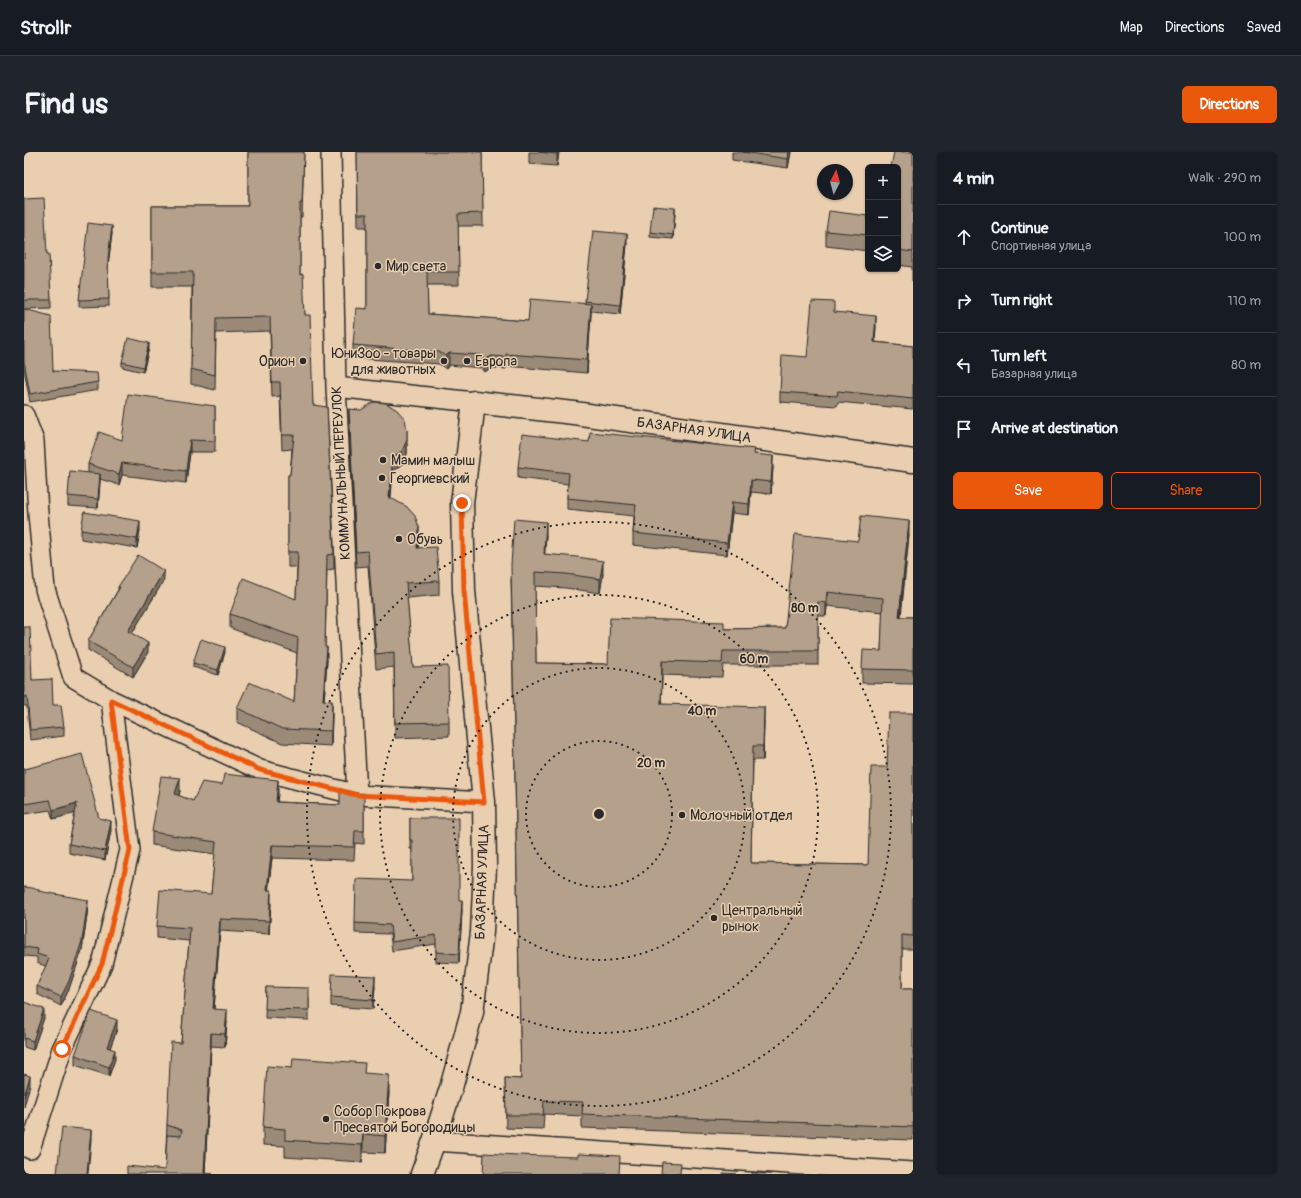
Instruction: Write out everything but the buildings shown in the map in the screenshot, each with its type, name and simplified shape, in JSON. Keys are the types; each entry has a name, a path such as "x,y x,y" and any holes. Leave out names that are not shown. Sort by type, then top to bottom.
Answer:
{"main road":[{"name":"БАЗАРНАЯ УЛИЦА","path":"422,1174 451,1088 472,1012 482,932 485,866 484,802 464,591 462,503 474,402 589,415 913,461"}],"street":[{"name":"КОММУНАЛЬНЫЙ ПЕРЕУЛОК","path":"331,152 336,387 357,795"},
{"name":"БАЗАРНАЯ УЛИЦА","path":"336,387 474,402"},
{"path":"24,416 34,441 38,514 45,589 73,677 111,700 260,770 357,795 484,802"},
{"path":"30,1149 62,1049 102,964 130,850 111,700"},
{"path":"434,1141 913,1172"}],"place":[{"name":"Мир света","path":"378,266"},
{"name":"Орион","path":"303,361"},
{"name":"ЮниЗоо - товары для животных","path":"444,361"},
{"name":"Европа","path":"467,361"},
{"name":"Мамин малыш","path":"383,460"},
{"name":"Георгиевский","path":"382,478"},
{"name":"Обувь","path":"399,539"},
{"name":"Молочный отдел","path":"682,815"},
{"name":"Центральный рынок","path":"714,918"},
{"name":"Собор Покрова Пресвятой Богородицы","path":"326,1119"}],"route":[{"path":"62,1049 102,964 130,850 111,700 260,770 357,795 484,802 464,591 462,503"}]}
